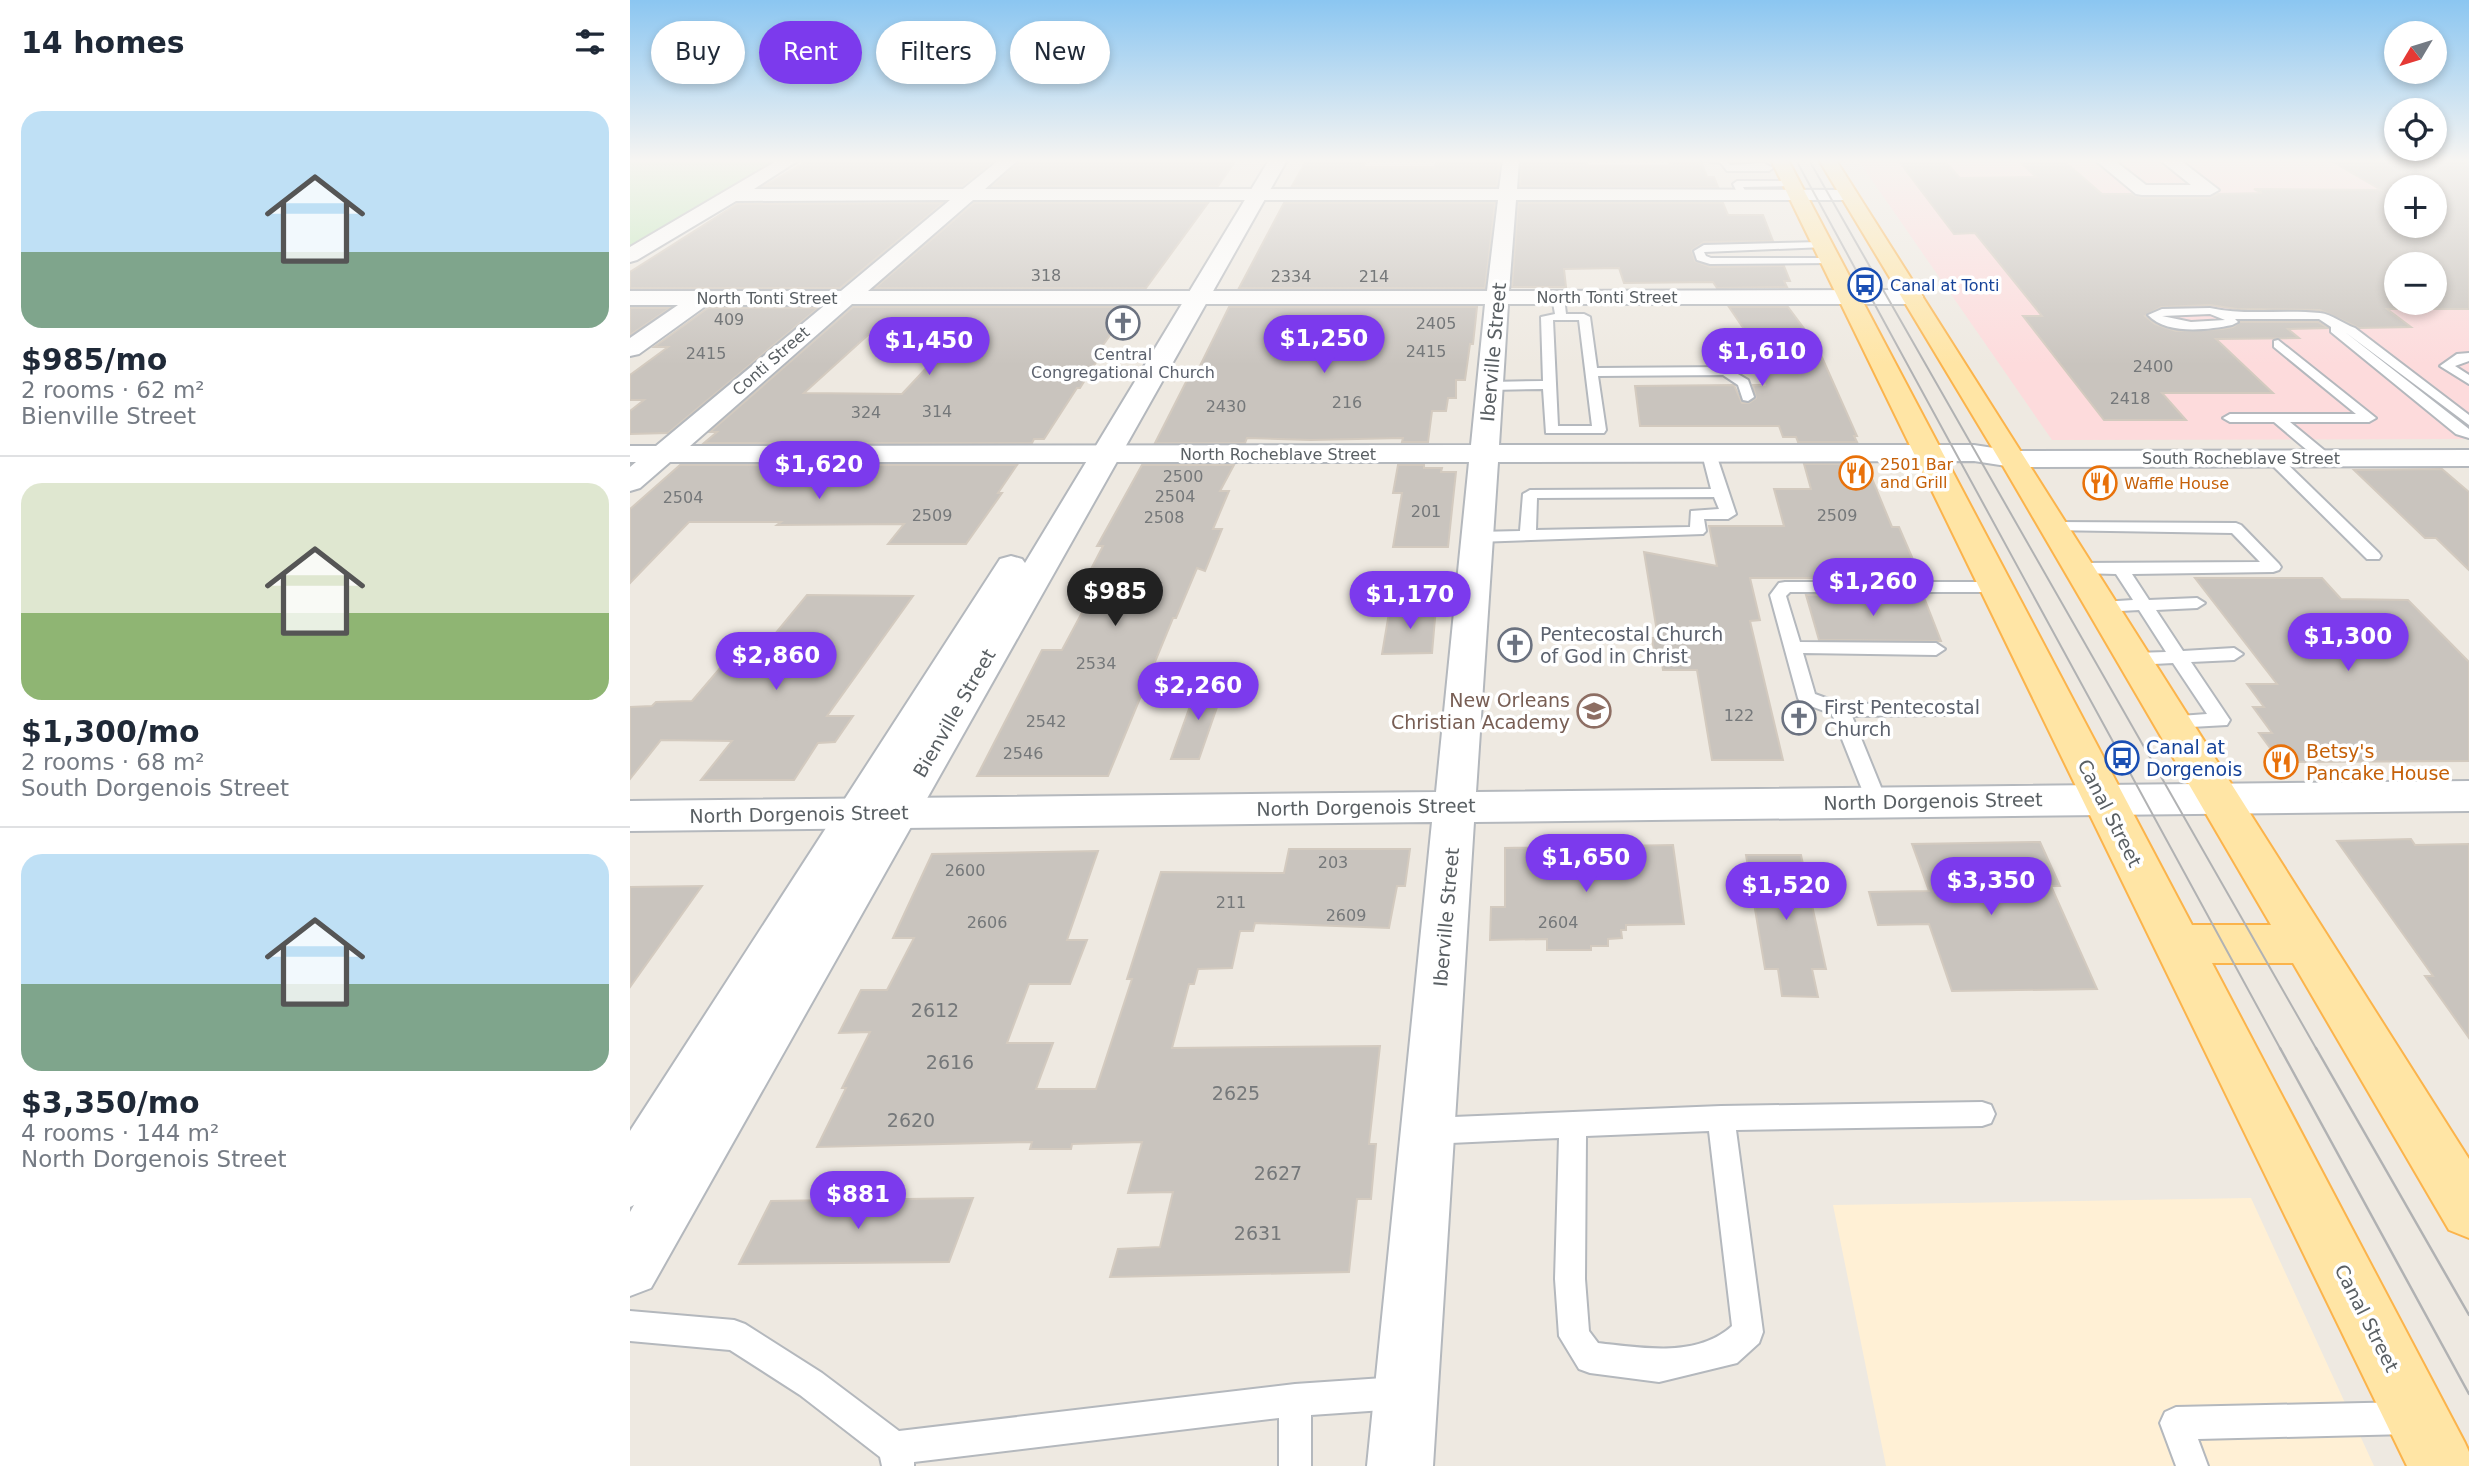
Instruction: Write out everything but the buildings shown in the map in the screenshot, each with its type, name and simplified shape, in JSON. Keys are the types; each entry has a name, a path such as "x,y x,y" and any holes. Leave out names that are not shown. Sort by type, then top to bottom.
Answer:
{"main road":[{"name":"Canal Street","path":"1809,228 1825,253 2442,1466"},
{"path":"1869,228 2466,1201"},
{"path":"2176,944 2308,944"}],"street":[{"path":"630,256 675,228"},
{"name":"Conti Street","path":"630,482 927,228"},
{"name":"Bienville Street","path":"630,1267 877,813 1228,228"},
{"name":"Iberville Street","path":"1401,1466 1504,228"},
{"name":"North Tonti Street","path":"630,298 1497,297 1559,307 1912,297"},
{"path":"630,349 702,298"},
{"name":"North Rocheblave Street","path":"630,454 1484,454 1567,442 1709,454 1926,453"},
{"name":"South Rocheblave Street","path":"1926,453 1974,453 2013,459 2325,458 2467,454"},
{"name":"North Dorgenois Street","path":"630,816 2469,796"},
{"name":"Bienville Street","path":"630,1180 877,813"}],"lane":[{"path":"1704,248 1825,253 1710,261 1701,257 1699,251 1704,248"},
{"path":"1559,307 1584,317 1591,372 1600,430 1567,442 1551,430 1548,385 1547,317 1559,307"},
{"path":"2227,315 2232,322 2175,325 2154,315 2162,312 2210,312 2227,315 2322,316 2337,326 2351,330 2469,422"},
{"path":"2337,326 2334,330 2461,431 2467,454"},
{"path":"2230,418 2369,418 2278,344"},
{"path":"2469,357 2461,357 2446,366 2469,380"},
{"path":"1591,372 1726,371 1744,383 1748,397"},
{"path":"1490,386 1548,385"},
{"path":"2277,418 2325,458"},
{"path":"1477,537 1698,531 1696,514 1728,514 1709,454"},
{"path":"2274,458 2373,556"},
{"path":"1528,535 1530,494 1720,493"},
{"path":"2054,527 2236,528 2273,566 2078,568"},
{"path":"2121,569 2220,720 2173,722"},
{"path":"1785,587 1994,587"},
{"path":"1785,587 1819,594"},
{"path":"1785,587 1778,596 1807,698 1840,710 1946,709"},
{"path":"1867,594 1888,593 1910,587"},
{"path":"2102,607 2197,603"},
{"path":"1793,648 1936,649"},
{"path":"2134,659 2234,654"},
{"path":"1840,710 1877,802"},
{"path":"1428,1132 1721,1118 1982,1114"},
{"path":"1573,1126 1570,1279 1574,1336 1590,1358 1659,1366 1726,1352 1748,1332 1721,1118"},
{"path":"630,1326 734,1335 811,1384 896,1457 1295,1400 1407,1392"},
{"path":"1295,1400 1295,1466"},
{"path":"2192,1466 2176,1423 2417,1417"}],"shaded area":[{"path":"1905,228 2384,228 2384,238 2447,238 2447,228 2469,228 2469,439 2052,440"},
{"path":"2251,1198 2374,1466 1886,1466 1833,1205"}],"green space":[{"path":"630,228 660,228 630,246"}],"tram line":[{"path":"1833,228 2281,1050"},
{"path":"1848,228 2317,1050"},
{"path":"2280,1048 2469,1394"},
{"path":"2316,1048 2469,1315"}],"place":[{"name":"Canal at Tonti","path":"1865,285"},
{"name":"Central Congregational Church","path":"1123,323"},
{"name":"2501 Bar and Grill","path":"1856,473"},
{"name":"Waffle House","path":"2100,483"},
{"name":"Pentecostal Church of God in Christ","path":"1515,645"},
{"name":"New Orleans Christian Academy","path":"1594,711"},
{"name":"First Pentecostal Church","path":"1799,718"},
{"name":"Canal at Dorgenois","path":"2122,758"},
{"name":"Betsy's Pancake House","path":"2281,762"}]}
